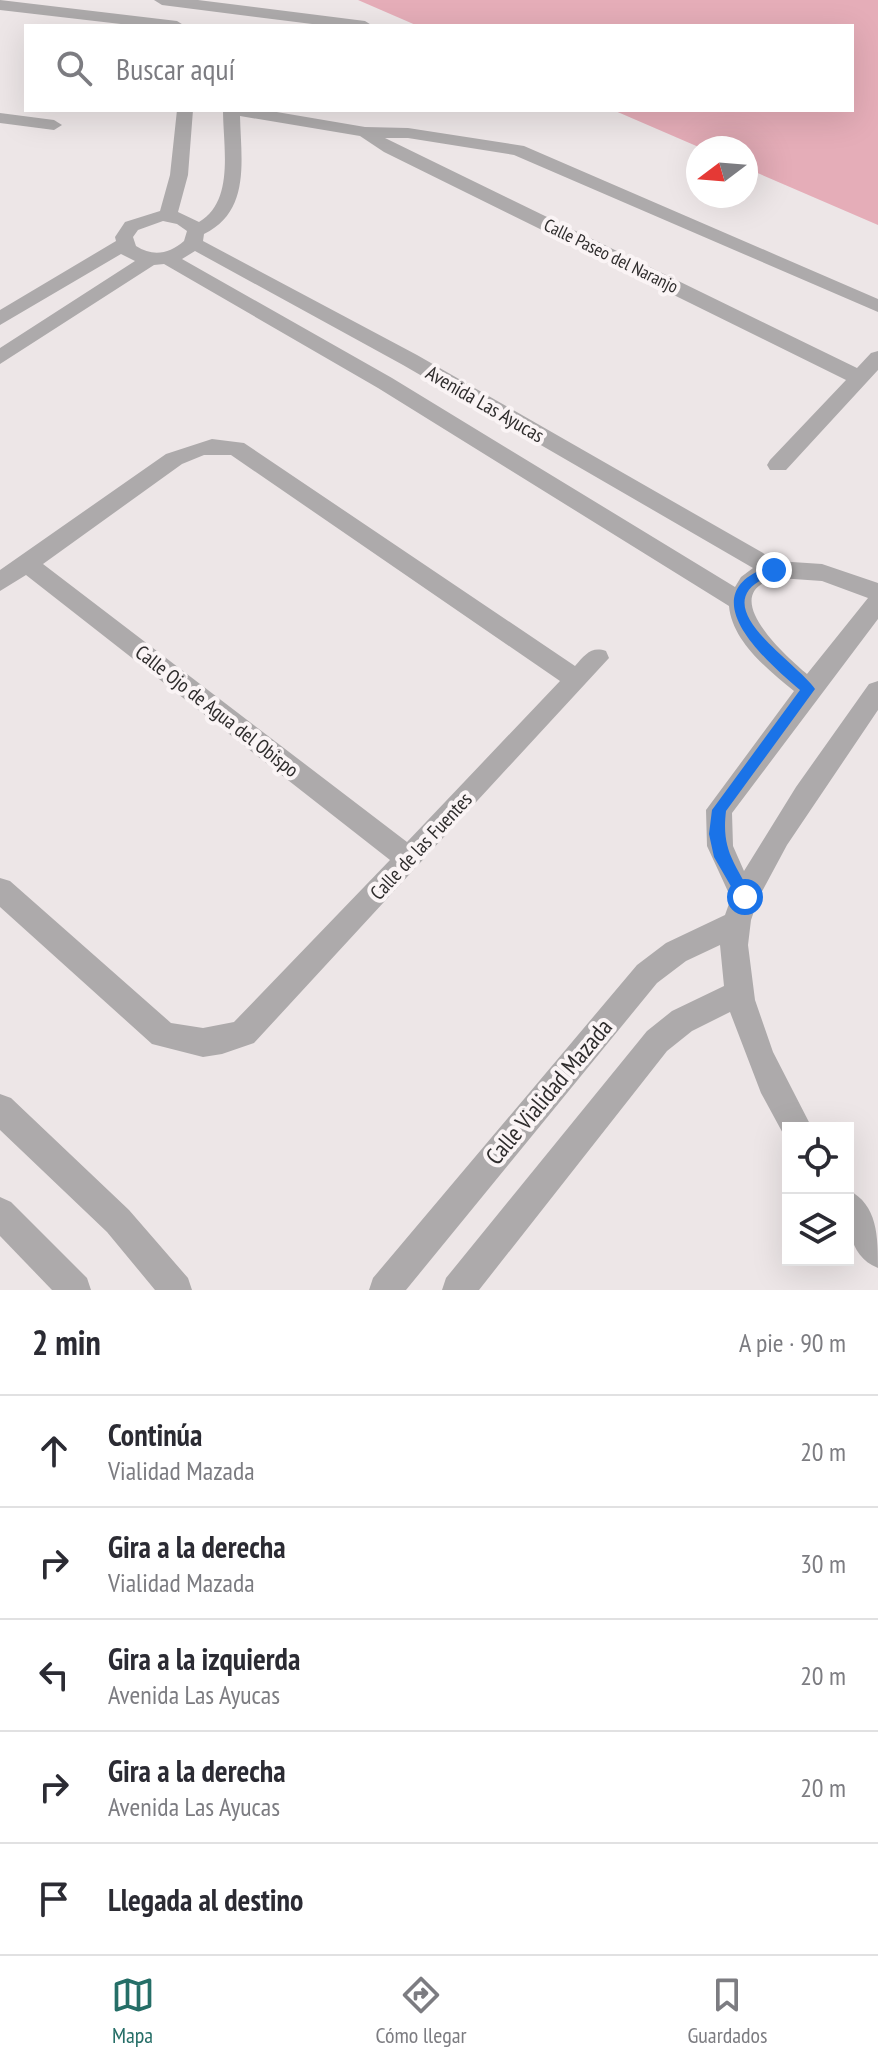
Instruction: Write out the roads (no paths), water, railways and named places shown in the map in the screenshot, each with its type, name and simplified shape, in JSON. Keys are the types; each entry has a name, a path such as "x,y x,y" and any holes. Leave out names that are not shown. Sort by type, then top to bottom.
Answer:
{"street":[{"path":"162,0 232,12 346,24"},
{"path":"0,5 160,24"},
{"path":"193,24 197,5"},
{"path":"168,216 179,175 185,112"},
{"path":"194,237 186,220 168,216 148,218 131,226 124,237 124,244 133,254 158,258 178,255 226,207 233,112"},
{"name":"Calle Paseo del Naranjo","path":"245,112 365,132 424,135 518,150 878,306"},
{"path":"0,118 54,125"},
{"path":"0,136 26,122"},
{"name":"Calle Paseo del Naranjo","path":"365,132 390,148 858,377"},
{"name":"Avenida Las Ayucas","path":"194,237 774,570 797,569 830,574 878,592"},
{"path":"0,319 124,244"},
{"path":"0,357 158,258"},
{"name":"Avenida Las Ayucas","path":"158,258 385,383 738,600"},
{"path":"778,465 878,358"},
{"path":"385,383 410,360"},
{"path":"0,582 174,459 205,445 236,448 577,680"},
{"name":"Calle Ojo de Agua del Obispo","path":"26,563 409,859"},
{"path":"774,570 756,576 744,588 738,600 743,618 759,642 784,669 809,689"},
{"path":"793,1122 780,1102 750,1032 739,993 740,910 716,834 719,810 878,602"},
{"name":"Calle de las Fuentes","path":"0,890 162,1034 189,1043 218,1044 244,1033 597,658"},
{"path":"740,910 792,811 878,691"},
{"name":"Calle Vialidad Mazada","path":"385,1290 647,974 740,910"},
{"path":"458,1290 657,1041 682,1021 739,993"},
{"path":"0,1109 118,1221 176,1290"},
{"path":"0,1213 75,1290"},
{"path":"854,1215 878,1252"}]}
